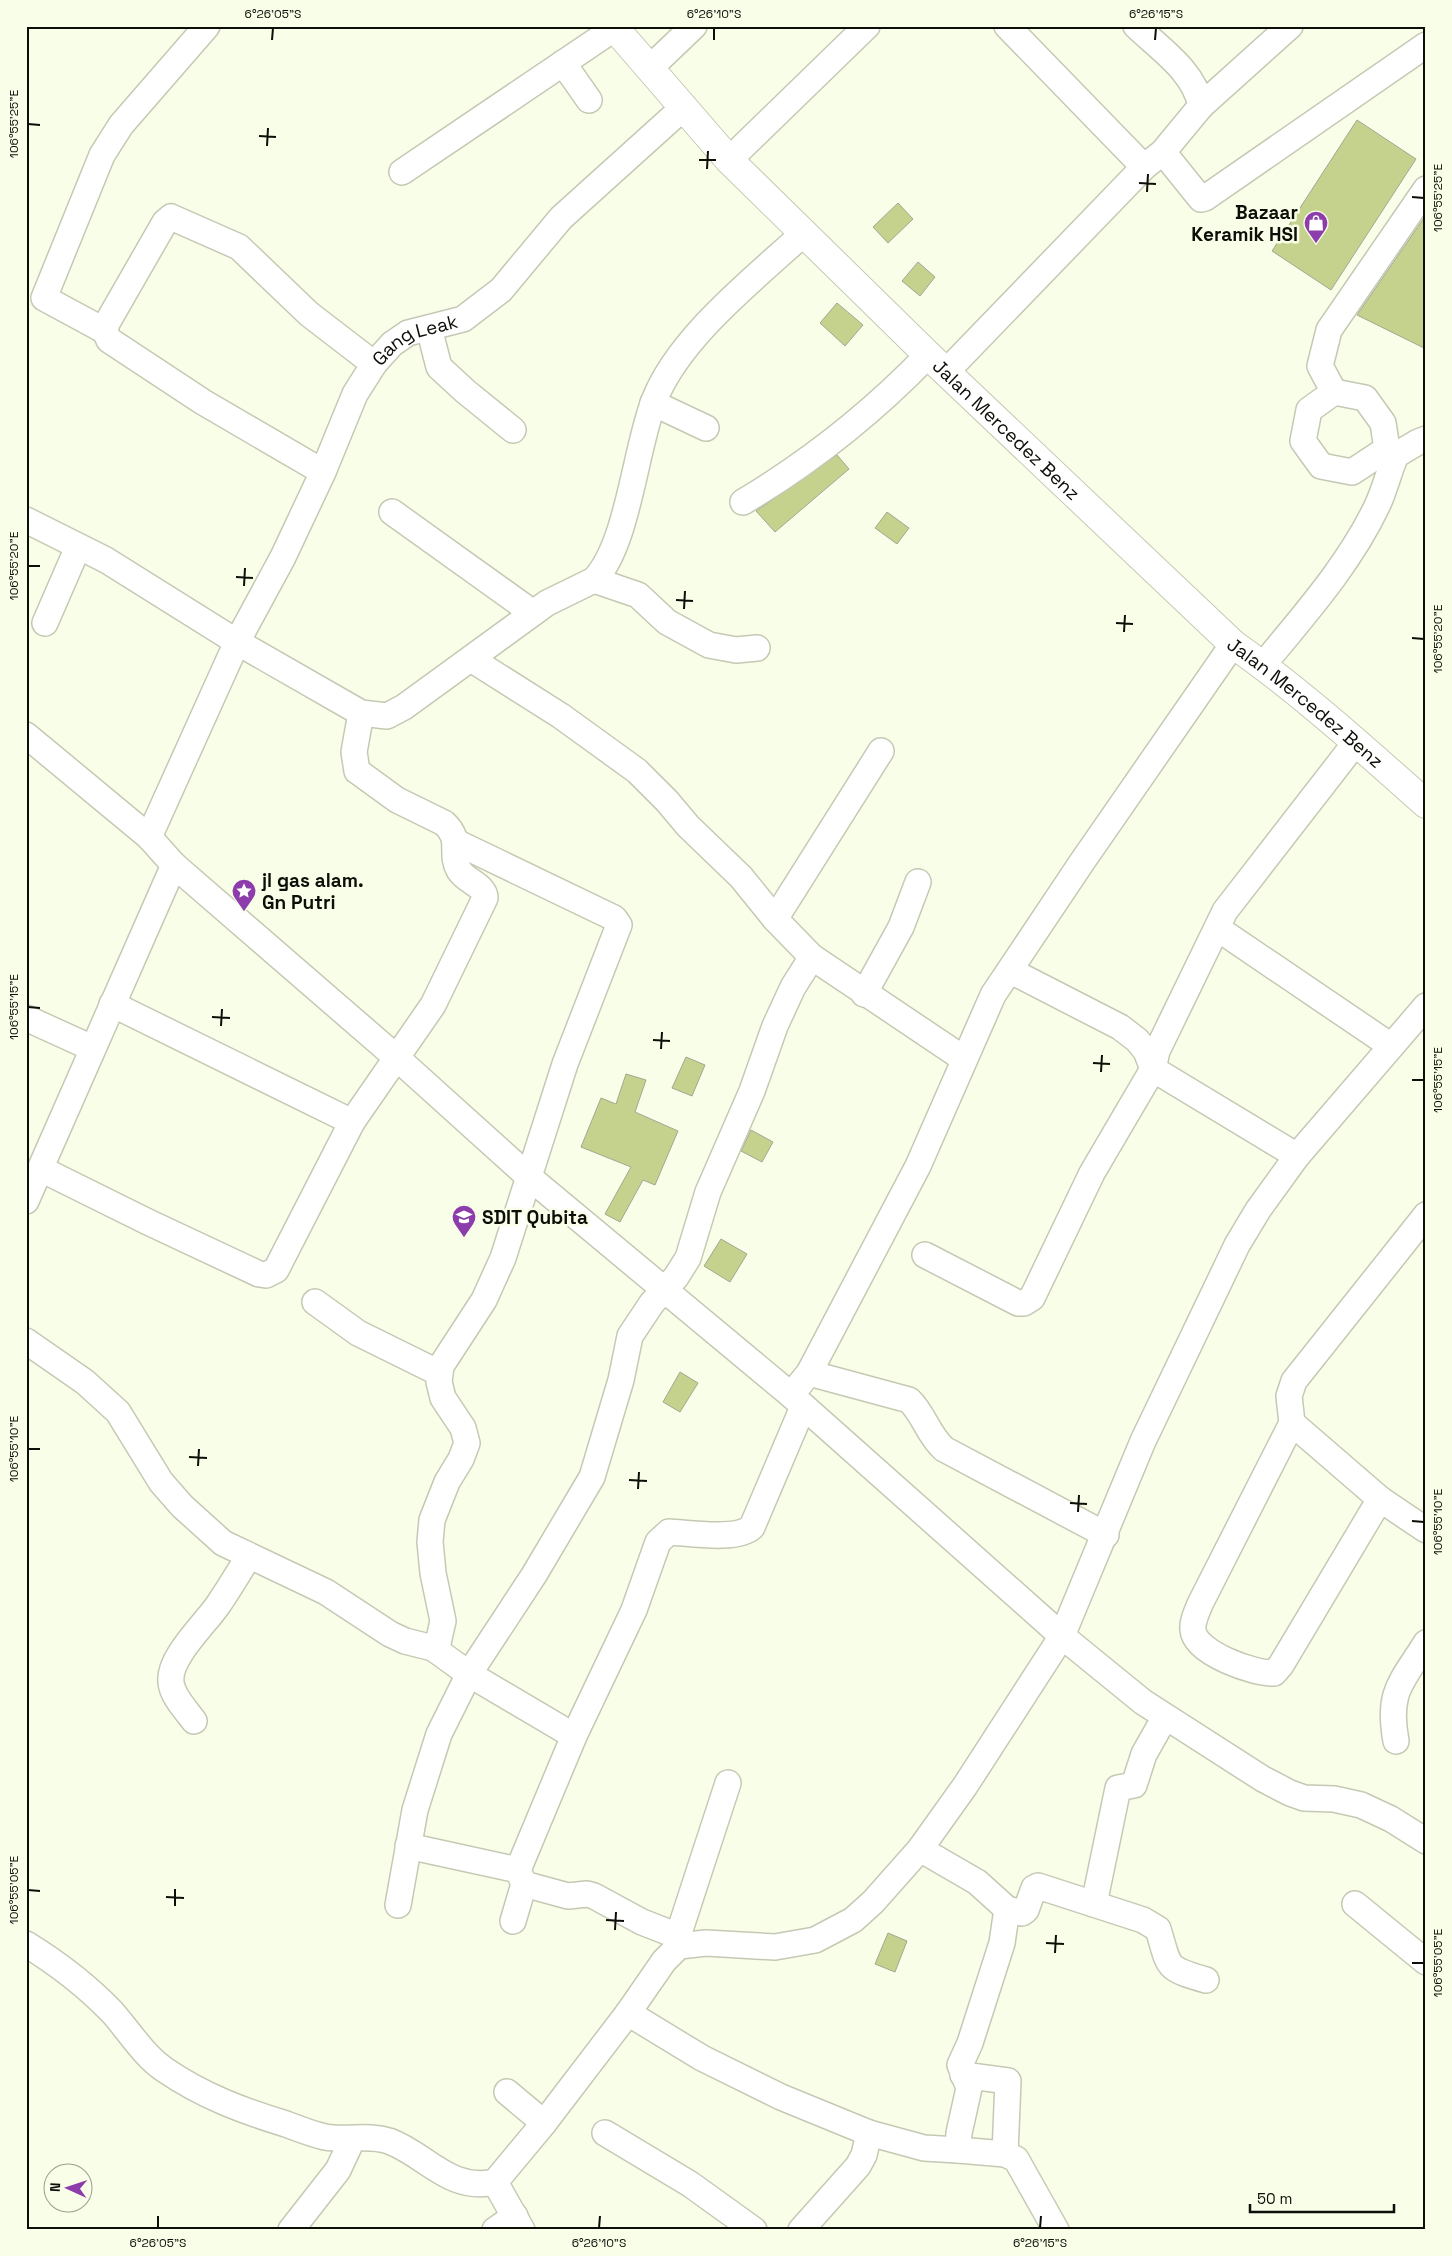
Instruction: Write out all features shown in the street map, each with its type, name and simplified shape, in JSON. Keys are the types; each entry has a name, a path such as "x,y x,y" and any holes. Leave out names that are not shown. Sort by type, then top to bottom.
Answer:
{"main road":[{"name":"Jalan Mercedez Benz","path":"614,27 729,160 937,363 1233,644 1263,665 1356,742 1426,804"}],"street":[{"path":"207,26 121,125 102,155 44,298 105,331 109,340 202,402 323,472"},
{"path":"650,68 694,26"},
{"path":"729,160 867,26"},
{"path":"1007,26 1154,160 1201,199 1426,45"},
{"path":"1136,26 1188,74 1198,90 1201,106"},
{"path":"743,502 848,428 895,388 937,363 1154,160 1201,106 1290,26"},
{"path":"402,172 614,27"},
{"path":"564,62 588,100"},
{"name":"Gang Leak","path":"149,837 237,642 283,557 323,472 355,394 374,364 392,344 408,333 463,319 501,290 561,218 684,107"},
{"path":"1334,392 1320,366 1325,341 1330,330 1426,189"},
{"path":"105,331 107,323 165,222 171,217 239,247 309,314 374,364"},
{"path":"26,520 106,560 237,642 361,713 379,717 394,712 471,659 533,613 563,594 594,580 606,565 616,542 653,402 670,371 696,334 804,233"},
{"path":"430,328 439,367 513,430"},
{"path":"1263,665 1310,608 1342,564 1378,505 1391,452 1383,423 1365,398 1334,392 1309,410 1303,441 1321,466 1352,472 1391,452 1426,440"},
{"path":"653,402 706,428"},
{"path":"392,512 533,613"},
{"path":"45,623 78,547"},
{"path":"594,580 638,595 667,622 709,645 736,650 757,648"},
{"path":"513,1921 521,1877 574,1736 634,1610 658,1542 670,1532 732,1534 744,1532 752,1527 797,1401 809,1373 918,1166 993,995 1077,869 1233,644"},
{"path":"471,659 561,716 637,771 667,801 688,826 741,877 775,919 812,957 864,994 964,1059"},
{"path":"41,1169 148,1222 266,1275 276,1270 281,1263 352,1122 433,1005 484,904 485,894 458,868 456,842 453,832 444,823 397,800 357,771 354,752 361,713"},
{"path":"26,735 149,837 174,865 397,1058 529,1177 666,1289 797,1401 1094,1664 1165,1717 1210,1743 1263,1779 1304,1798 1334,1799 1361,1805 1391,1819 1426,1841"},
{"path":"925,1254 1018,1303 1028,1301 1036,1292 1092,1173 1153,1068 1157,1051 1225,910 1356,742"},
{"path":"775,919 881,751"},
{"path":"433,1648 438,1642 443,1621 433,1573 430,1531 436,1508 447,1482 466,1448 467,1442 463,1428 443,1398 439,1373 446,1355 473,1318 494,1281 511,1234 565,1064 619,925 614,918 456,842"},
{"path":"26,1201 174,865"},
{"path":"864,994 901,927 918,882"},
{"path":"1217,928 1391,1046"},
{"path":"398,1905 415,1810 432,1754 468,1674 534,1575 592,1477 621,1380 630,1336 652,1303 676,1277 688,1258 708,1192 752,1091 775,1026 793,987 812,957"},
{"path":"1010,971 1120,1027 1137,1040 1146,1051 1153,1068 1297,1156"},
{"path":"112,1004 352,1122"},
{"path":"408,1846 521,1877 568,1896 587,1894 594,1896 678,1941 775,1947 816,1940 853,1920 873,1902 920,1849 965,1786 1062,1636 1106,1535 1143,1441 1218,1281 1258,1210 1297,1156 1426,1006"},
{"path":"26,1018 92,1048"},
{"path":"1380,1499 1281,1666 1274,1673 1252,1671 1200,1644 1193,1630 1194,1620 1292,1423 1289,1396 1294,1381 1426,1215"},
{"path":"316,1302 358,1333 439,1373"},
{"path":"26,1341 85,1382 108,1402 126,1422 153,1471 172,1495 223,1543 296,1576 326,1592 390,1634 406,1641 433,1648 468,1674 574,1736"},
{"path":"809,1373 909,1400 916,1407 929,1430 944,1449 1106,1535"},
{"path":"1292,1423 1380,1499 1426,1530"},
{"path":"194,1721 173,1689 170,1681 173,1668 183,1650 221,1601 249,1556"},
{"path":"1396,1741 1392,1715 1396,1691 1426,1643"},
{"path":"1094,1904 1118,1788 1134,1784 1144,1754 1165,1717"},
{"path":"26,1944 102,2002 151,2059 200,2091 240,2110 323,2136 352,2140 369,2137 387,2141 400,2146 443,2174 473,2183 495,2182 544,2123 628,2013 678,1941 728,1783"},
{"path":"920,1849 977,1882 1007,1910 1022,1913 1026,1910 1034,1888 1038,1886 1154,1925 1158,1929 1164,1956 1170,1965 1177,1970 1206,1980"},
{"path":"1355,1904 1426,1962"},
{"path":"958,2150 960,2124 970,2088 963,2075 961,2061 970,2043 1002,1943 1007,1910"},
{"path":"628,2013 702,2058 781,2097 869,2133 924,2148 1005,2154 1020,2164 1056,2230"},
{"path":"963,2075 1008,2081 1005,2154"},
{"path":"507,2092 544,2123"},
{"path":"605,2133 690,2184 754,2230"},
{"path":"801,2230 858,2166 864,2155 869,2133"},
{"path":"291,2230 338,2170 352,2140"},
{"path":"495,2182 511,2225"}],"building":[{"path":"1357,120 1416,159 1331,290 1272,251"},
{"path":"898,203 913,219 888,243 873,227"},
{"path":"1426,215 1426,349 1357,315"},
{"path":"918,262 935,277 920,296 902,281"},
{"path":"837,303 863,325 845,346 820,323"},
{"path":"837,455 849,469 775,532 756,511"},
{"path":"887,512 909,528 897,544 875,528"},
{"path":"686,1057 705,1065 692,1096 672,1088"},
{"path":"626,1074 646,1080 635,1112 678,1131 655,1185 643,1180 620,1222 605,1214 631,1167 581,1147 601,1098 616,1104"},
{"path":"751,1130 773,1142 762,1162 741,1151"},
{"path":"721,1239 747,1254 730,1282 704,1266"},
{"path":"680,1372 698,1383 680,1412 663,1402"},
{"path":"888,1933 907,1941 895,1972 875,1964"}],"place":[{"name":"Bazaar Keramik HSI","path":"1316,244"},
{"name":"jl gas alam. Gn Putri","path":"244,912"},
{"name":"SDIT Qubita","path":"464,1238"}]}
